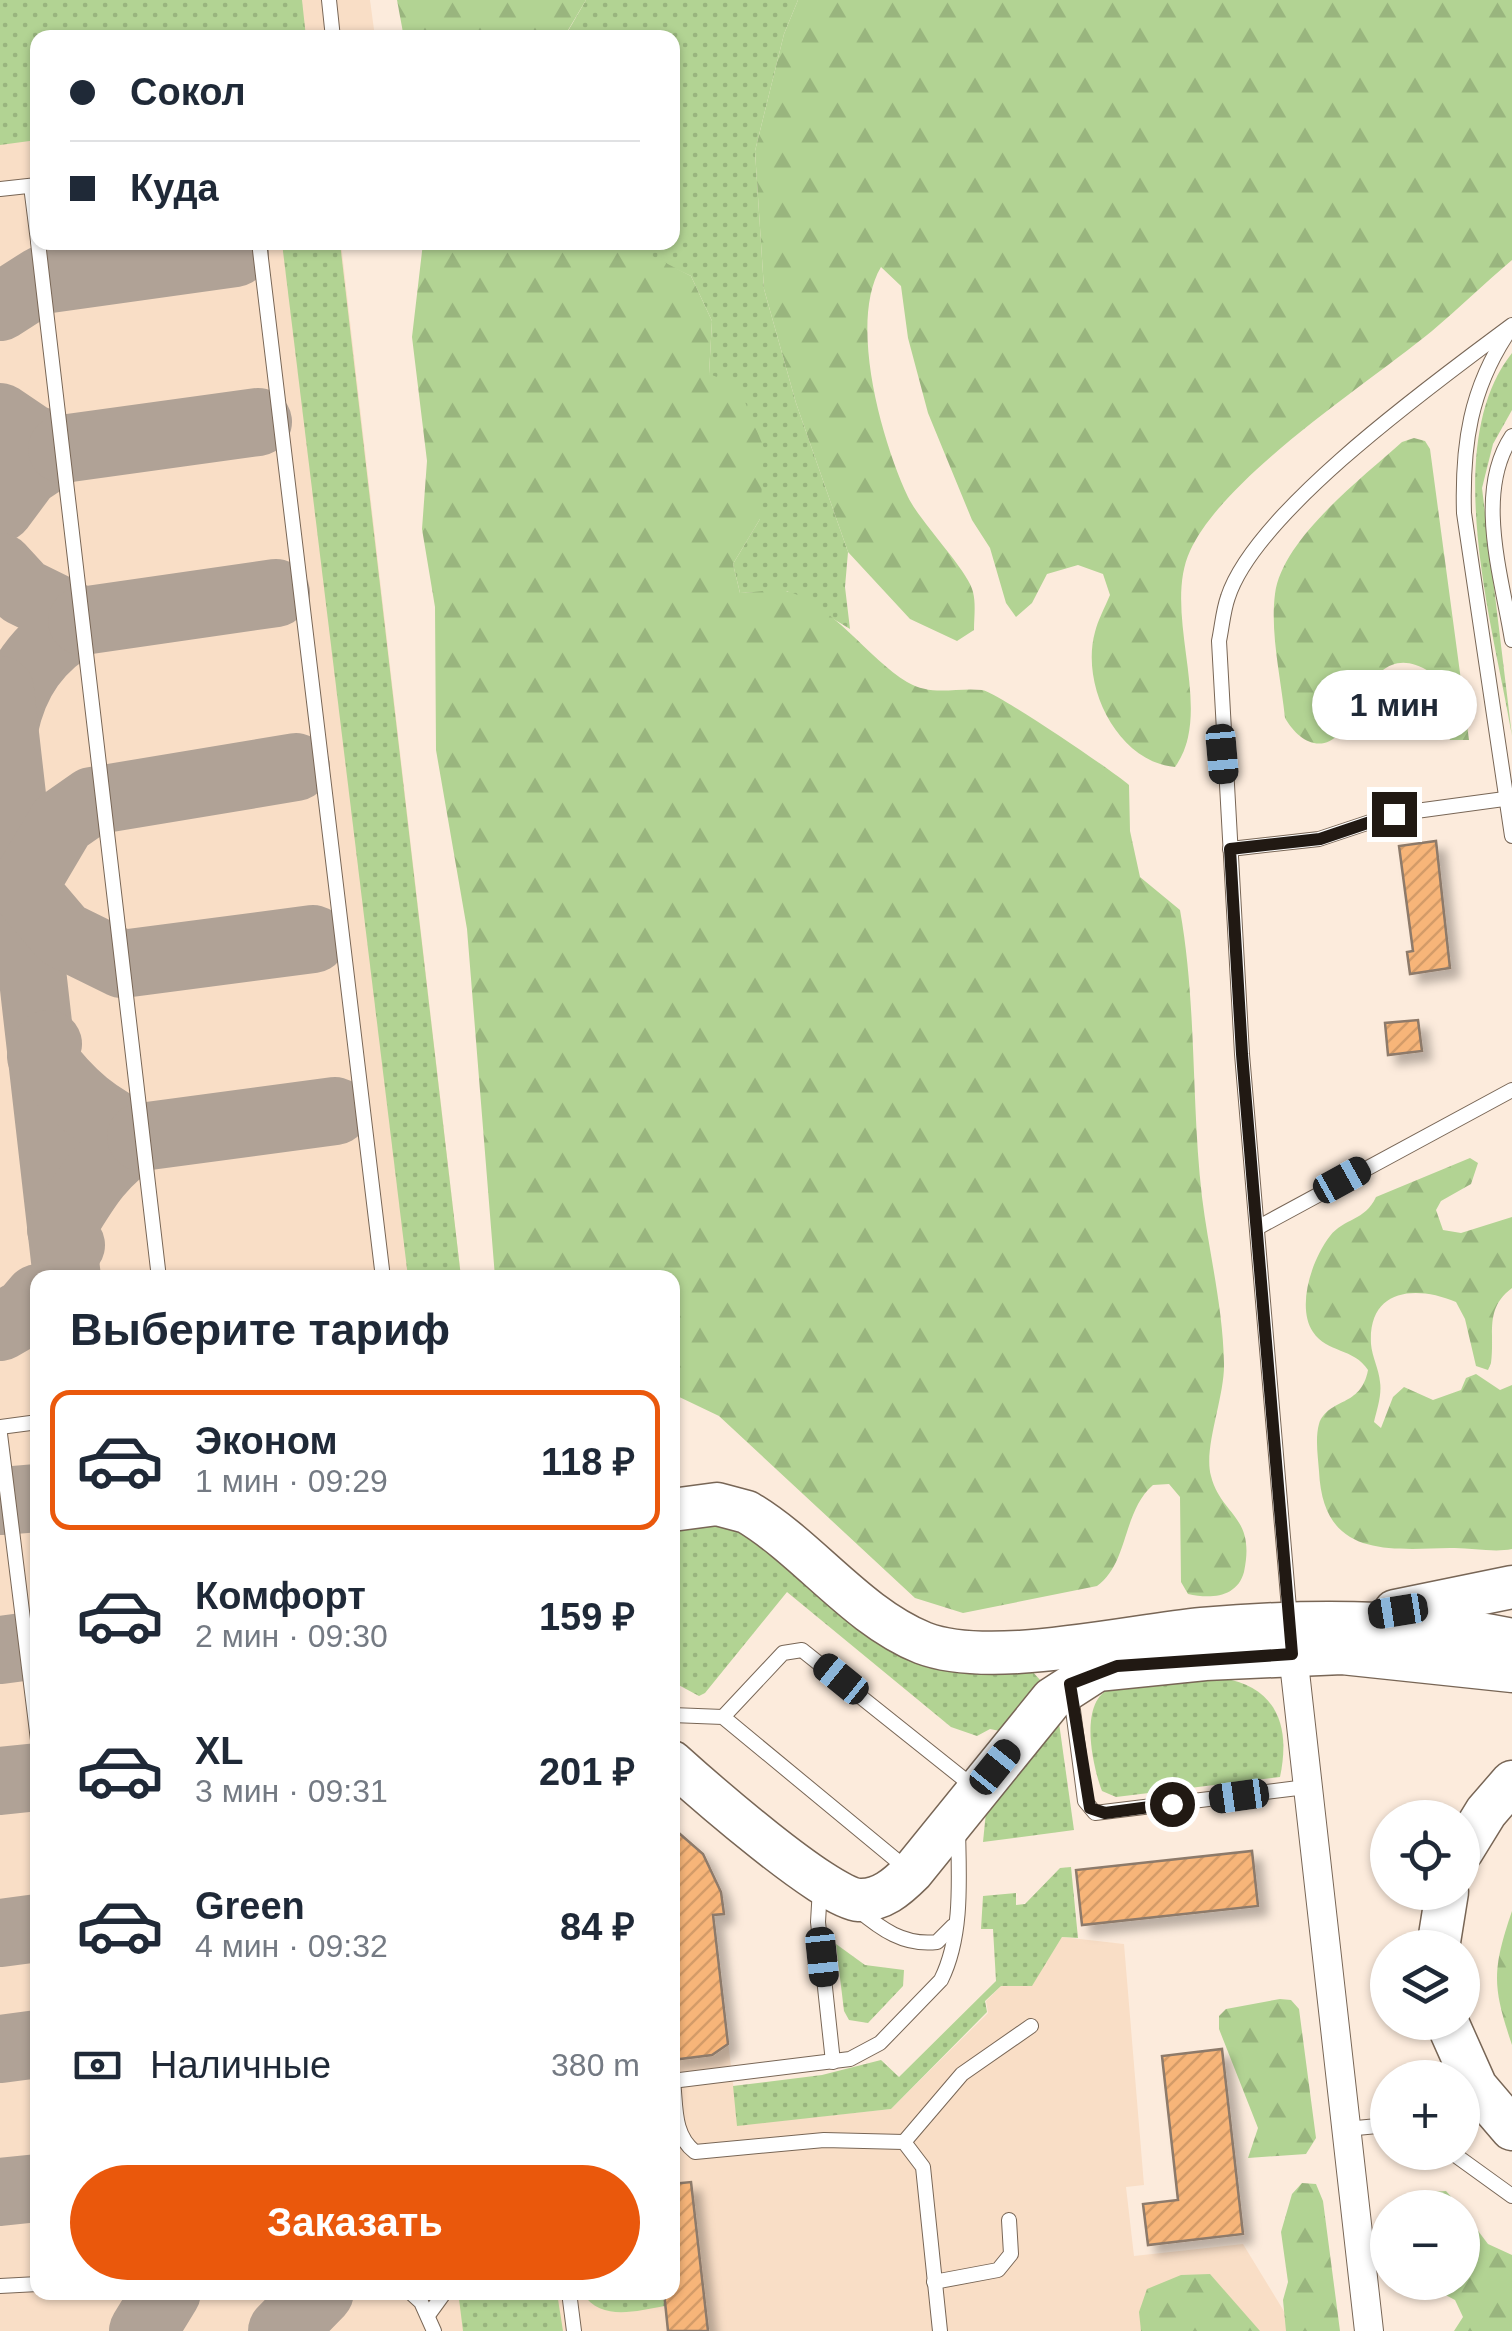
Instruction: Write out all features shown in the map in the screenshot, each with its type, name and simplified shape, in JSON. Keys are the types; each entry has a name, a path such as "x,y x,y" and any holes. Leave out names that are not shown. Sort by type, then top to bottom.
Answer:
{"main road":[{"path":"680,1508 717,1504 747,1512 897,1630 952,1651 1301,1633 1512,1640"},
{"path":"680,1768 828,1888 870,1899 893,1890 912,1872 1031,1722 1070,1684 1117,1666 1301,1633 1512,1587"},
{"path":"1301,1633 1400,1657 1512,1671"},
{"path":"1480,1822 1512,1782"},
{"path":"1454,2040 1476,2086 1512,2129"}],"street":[{"path":"1301,1633 1306,1787 1369,2331"}],"lane":[{"path":"329,0 332,30"},
{"path":"0,189 30,185"},
{"path":"39,250 158,1270"},
{"path":"260,250 382,1270"},
{"path":"1512,326 1482,376 1466,432 1463,464 1464,513 1510,798 1512,836"},
{"path":"1301,1633 1257,1228 1219,642 1228,596 1247,559 1314,484 1512,326"},
{"path":"1512,436 1494,481 1494,522 1512,640"},
{"path":"1230,849 1320,839 1394,814 1510,798"},
{"path":"1257,1228 1512,1090"},
{"path":"0,1426 30,1423"},
{"path":"0,1434 30,1676"},
{"path":"680,2079 833,2062 866,2052 880,2043 940,1980 951,1956 956,1922 967,1802 802,1650 783,1653 723,1717"},
{"path":"1070,1684 1085,1801 1095,1812 1306,1787"},
{"path":"680,1715 723,1717 912,1872"},
{"path":"833,2062 818,1922 828,1888 882,1929 911,1942 937,1942 956,1922"},
{"path":"904,2142 962,2074 1031,2026"},
{"path":"1346,2130 1370,2127"},
{"path":"680,2132 683,2142 695,2152 824,2140 904,2142"},
{"path":"904,2142 923,2168 940,2331"},
{"path":"1476,2170 1512,2196"},
{"path":"934,2282 988,2274 1005,2264 1011,2254 1009,2220"},
{"path":"0,2286 30,2284"},
{"path":"417,2300 429,2314 434,2331"},
{"path":"429,2314 440,2300"},
{"path":"569,2300 574,2331"}],"shaded area":[{"path":"0,0 370,0 374,30 30,30 30,250 342,250 460,1270 30,1270 30,2300 680,2300 680,1835 703,1854 721,1892 724,1914 713,1916 738,2125 891,2109 988,2013 986,2001 1001,1986 1032,1985 1062,1937 1124,1944 1144,2185 1126,2187 1134,2256 1243,2244 1296,2331 0,2331"}],"green space":[{"path":"0,0 302,0 305,30 30,30 30,141 0,145"},
{"path":"397,0 586,0 568,30 403,30"},
{"path":"586,0 798,0 784,34 755,151 764,289 796,403 848,552 845,587 850,629 787,591 740,593 733,564 760,519 709,374 712,321 691,276 636,250 680,250 680,30 569,30"},
{"path":"798,0 1512,0 1512,260 1432,331 1265,462 1208,522 1190,551 1183,576 1181,603 1191,718 1186,744 1175,767 1136,751 1108,718 1099,697 1092,653 1096,627 1110,595 1103,574 1078,565 1047,574 1032,603 1016,617 1006,603 990,548 972,520 928,413 908,338 901,286 881,267 872,290 868,318 868,349 879,415 908,497 970,583 974,630 957,641 910,619 848,552 796,403 764,289 755,151 784,34"},
{"path":"283,250 341,250 460,1270 407,1270"},
{"path":"422,250 641,250 691,276 712,321 709,374 738,385 764,448 760,519 733,564 740,593 781,590 802,597 833,618 907,682 926,689 982,690 992,694 1129,785 1130,831 1140,877 1180,910 1185,946 1202,1197 1223,1342 1223,1376 1209,1464 1216,1489 1241,1527 1246,1553 1244,1572 1229,1592 1214,1596 1188,1594 1181,1582 1180,1497 1169,1484 1153,1485 1143,1496 1115,1564 1097,1586 963,1613 915,1598 719,1416 680,1397 680,1270 494,1270 467,929 436,750 435,607 422,529 427,461 412,337"},
{"path":"1512,353 1512,410 1493,444 1482,488 1512,736 1485,592 1475,486 1479,436 1490,391"},
{"path":"1414,438 1425,441 1430,449 1469,740 1450,740 1430,672 1412,664 1396,664 1373,680 1340,733 1325,743 1310,742 1285,718 1274,624 1275,594 1281,573 1292,552 1326,511 1402,442"},
{"path":"1470,1158 1478,1163 1471,1184 1441,1201 1436,1210 1443,1230 1461,1233 1512,1217 1512,1288 1494,1313 1491,1363 1488,1370 1476,1366 1465,1319 1456,1302 1425,1294 1397,1296 1377,1312 1372,1326 1380,1387 1374,1422 1381,1428 1393,1397 1404,1387 1433,1400 1461,1390 1466,1378 1476,1374 1500,1390 1512,1385 1512,1549 1380,1547 1345,1533 1332,1519 1323,1499 1319,1424 1330,1410 1359,1391 1368,1370 1313,1332 1306,1310 1308,1283 1330,1236 1366,1211 1376,1197"},
{"path":"744,1521 892,1640 1031,1670 1041,1681 1005,1732 990,1729 977,1736 951,1727 787,1592 699,1696 680,1686 680,1527"},
{"path":"1222,1678 1255,1690 1275,1711 1283,1741 1280,1777 1116,1797 1102,1791 1090,1734 1091,1719 1101,1695 1112,1688"},
{"path":"1059,1723 1074,1830 983,1842 987,1802"},
{"path":"1071,1867 1078,1938 1062,1937 1032,1986 1001,1986 985,2001 987,2012 891,2109 737,2126 733,2086 822,2075 881,2060 899,2077 996,1981 993,1929 981,1929 983,1896 1016,1893 1016,1905 1025,1904 1060,1868"},
{"path":"1512,1911 1512,2045 1497,1978"},
{"path":"836,1944 865,1965 904,1970 903,1986 868,2023 849,2020 844,2011"},
{"path":"1291,2000 1299,2009 1316,2138 1306,2154 1248,2158 1258,2128 1219,2029 1219,2016 1226,2009"},
{"path":"1302,2183 1316,2184 1323,2201 1340,2331 1286,2331 1283,2300 1288,2282 1281,2232 1292,2194"},
{"path":"1480,2233 1488,2244 1512,2255 1512,2331 1454,2331 1463,2317 1455,2300 1480,2300"},
{"path":"1210,2274 1260,2331 1141,2331 1139,2312 1147,2289 1181,2275"},
{"path":"459,2300 558,2300 563,2331 463,2331"},
{"path":"665,2300 665,2306 620,2312 590,2302"}],"building":[{"path":"1436,841 1450,968 1410,974 1407,952 1413,951 1399,846"},
{"path":"1418,1020 1422,1051 1388,1055 1385,1023"},
{"path":"680,1834 703,1854 721,1892 724,1914 713,1915 728,2044 712,2055 680,2059"},
{"path":"1252,1851 1258,1906 1082,1925 1076,1870"},
{"path":"1222,2049 1243,2234 1148,2245 1143,2204 1178,2200 1162,2056"},
{"path":"691,2182 708,2331 668,2331 665,2300 680,2300 680,2183"}],"taxiway":[{"path":"0,307 42,280 235,253"},
{"path":"0,417 31,438 62,449 26,473 0,508"},
{"path":"62,449 258,422"},
{"path":"0,567 23,592 82,621 53,642 30,666 14,695 4,729"},
{"path":"82,621 276,593"},
{"path":"0,690 66,1270"},
{"path":"296,767 92,801 62,822 23,888 63,935 122,964 313,939"},
{"path":"48,1044 41,1056 74,1094 111,1122 141,1137 104,1166 78,1202 61,1229 71,1245"},
{"path":"141,1137 335,1111"},
{"path":"0,1327 30,1307"},
{"path":"0,1501 30,1499"},
{"path":"0,1650 30,1646"},
{"path":"0,1781 30,1778"},
{"path":"0,1933 30,1929"},
{"path":"0,2049 30,2045"},
{"path":"0,2192 30,2189"},
{"path":"143,2331 162,2300"},
{"path":"282,2331 312,2300"}],"route":[{"path":"1172,1804 1105,1813 1090,1808 1085,1801 1070,1684 1097,1670 1117,1666 1292,1654 1242,1054 1230,849 1320,839 1394,814"}]}
